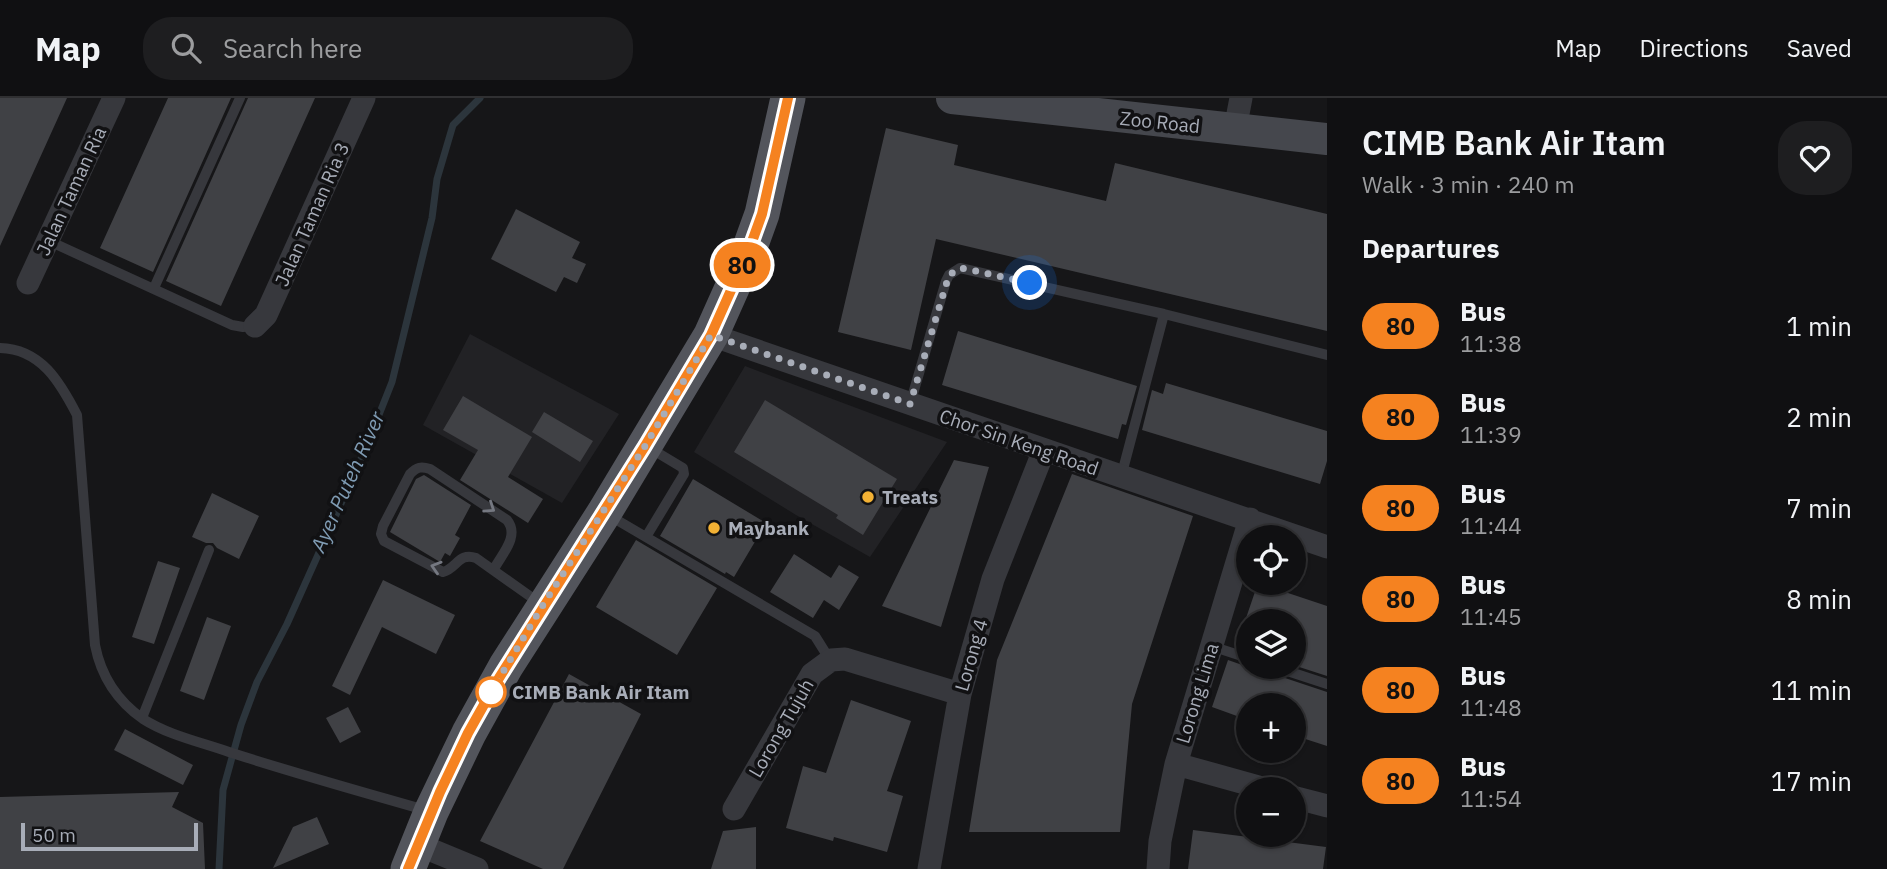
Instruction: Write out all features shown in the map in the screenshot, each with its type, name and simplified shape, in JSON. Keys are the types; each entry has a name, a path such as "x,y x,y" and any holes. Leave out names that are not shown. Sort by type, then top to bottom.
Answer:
{"main road":[{"path":"413,857 468,733 543,605 604,513 711,335 762,214 788,98"},
{"name":"Zoo Road","path":"952,98 1042,104 1327,139"}],"street":[{"name":"Jalan Taman Ria","path":"28,283 114,98"},
{"name":"Jalan Taman Ria 3","path":"255,326 266,315 364,98"},
{"path":"1235,129 1241,98"},
{"name":"Chor Sin Keng Road","path":"711,335 1121,477 1324,543"},
{"name":"Lorong 4","path":"929,869 960,694 993,579 1044,450"},
{"name":"Lorong Lima","path":"1158,869 1160,841 1176,764 1250,519"},
{"name":"Lorong Tujuh","path":"734,809 812,674 830,660 845,659 960,694"},
{"path":"1176,764 1236,781"},
{"path":"1306,800 1327,806"},
{"path":"413,857 477,869"}],"lane":[{"path":"155,288 240,98"},
{"path":"49,241 232,325 255,326"},
{"path":"910,404 946,281 949,275 960,268 1164,314 1327,355"},
{"path":"1121,477 1164,314"},
{"path":"0,348 14,349 39,360 62,385 77,415 94,645 98,663 116,695 142,718 160,728 277,768 431,812"},
{"path":"645,446 683,468 684,474 646,537"},
{"path":"494,569 512,539 512,526 430,469 416,468 410,474 383,526 384,541 437,570 449,570 463,557 470,556 494,569 543,605"},
{"path":"604,513 815,636 830,660"},
{"path":"142,718 209,550"},
{"path":"1211,646 1236,654"},
{"path":"1306,677 1327,684"}],"shaded area":[{"path":"470,334 619,414 562,503 423,425"},
{"path":"745,366 947,442 870,557 694,452"}],"building":[{"path":"0,98 67,98 0,246"},
{"path":"168,98 231,98 153,272 100,248"},
{"path":"248,98 315,98 221,306 166,281"},
{"path":"886,128 958,145 954,165 1106,201 1115,163 1327,214 1327,331 936,239 911,350 838,332"},
{"path":"516,209 580,242 572,258 586,264 577,283 564,277 556,292 491,259"},
{"path":"958,331 1137,386 1126,425 1122,424 1118,439 942,385"},
{"path":"1166,383 1327,431 1327,461 1320,484 1142,430 1152,390 1163,394"},
{"path":"463,396 532,437 508,477 543,499 528,523 460,480 478,450 443,430"},
{"path":"765,400 897,479 863,535 836,518 838,515 734,452"},
{"path":"544,412 593,441 580,462 532,432"},
{"path":"954,460 989,467 941,627 882,606"},
{"path":"1072,474 1193,516 1132,704 1120,832 969,832 997,660"},
{"path":"424,475 471,505 455,535 460,538 450,556 445,553 440,562 390,532 416,479"},
{"name":"Maybank","path":"693,479 766,523 734,577 660,536"},
{"path":"212,493 259,516 239,559 217,548 213,543 192,537"},
{"path":"636,540 717,588 677,655 596,607"},
{"path":"794,554 831,578 839,565 859,577 839,610 824,600 813,618 770,592"},
{"path":"158,561 180,568 154,644 132,637"},
{"path":"383,580 455,615 436,654 382,627 350,695 332,686"},
{"path":"1254,595 1294,595 1327,606 1327,676 1306,669 1306,609 1249,609"},
{"path":"207,617 231,626 204,700 180,691"},
{"path":"1228,660 1236,663 1236,679 1288,679 1327,692 1327,746 1306,739 1306,693 1236,693 1236,716 1212,707"},
{"path":"569,674 641,714 563,869 543,869 480,841"},
{"path":"851,700 911,721 887,791 903,796 887,852 834,837 833,841 786,828 803,766 826,773"},
{"path":"348,707 361,732 340,743 326,718"},
{"path":"125,729 193,765 183,785 114,750"},
{"path":"179,792 172,807 203,823 205,869 0,869 0,797"},
{"path":"317,817 329,844 273,868 293,827"},
{"path":"756,827 756,869 711,869 723,831"},
{"path":"1193,830 1236,835 1236,847 1306,847 1306,844 1326,847 1323,869 1188,869"}],"waterway":[{"name":"Ayer Puteh River","path":"219,869 223,790 241,725 257,682 287,624 365,450 392,382 432,218 437,179 453,125 480,98"}],"bus line":[{"name":"80","path":"408,869 468,733 499,678 604,513 711,335 762,214 788,98"}],"place":[{"name":"Treats","path":"868,497"},
{"name":"Maybank","path":"714,528"},
{"name":"CIMB Bank Air Itam","path":"491,692"}],"route":[{"path":"491,692 543,605 604,513 711,335 910,404 949,275 960,268 1030,283"}]}
